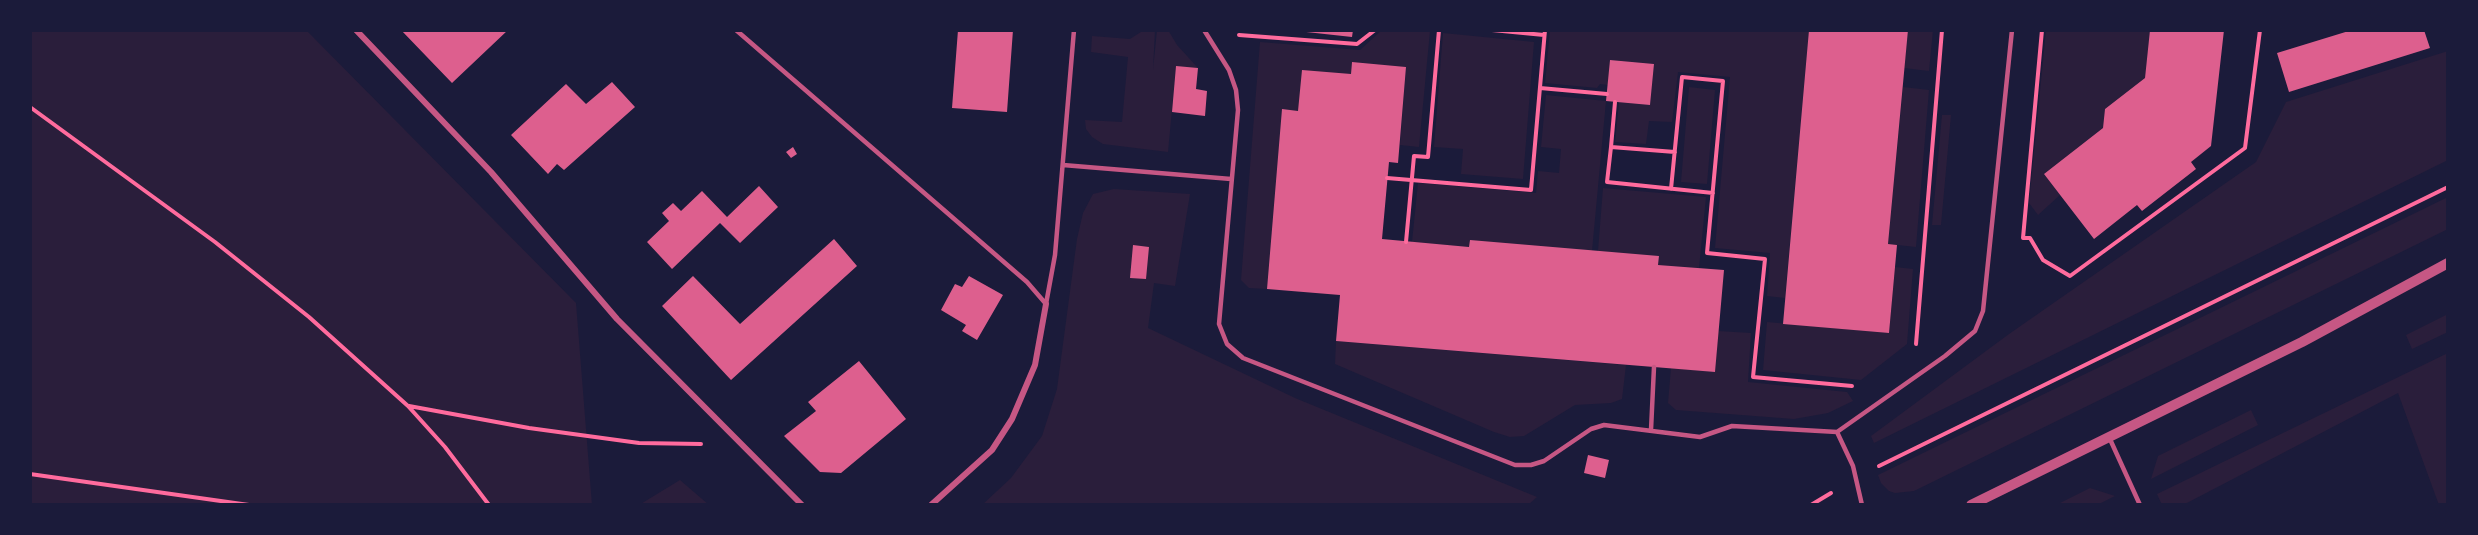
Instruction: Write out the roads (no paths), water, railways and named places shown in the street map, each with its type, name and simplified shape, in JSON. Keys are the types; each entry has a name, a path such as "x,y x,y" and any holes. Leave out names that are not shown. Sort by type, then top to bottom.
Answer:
{"street":[{"path":"356,30 491,172 617,319 802,505"},
{"path":"1971,505 2302,342 2448,263"},
{"path":"931,505 992,450 1012,419 1035,365 1046,304"}],"lane":[{"path":"736,30 1027,282 1046,304"},
{"path":"1046,304 1055,255 1074,30"},
{"path":"1204,30 1229,70 1236,90 1238,110 1218,324 1227,344 1243,358 1515,465 1531,465 1544,461 1591,429 1604,425 1700,437 1732,426 1837,432 1945,356 1975,331 1983,311 2012,30"},
{"path":"1063,165 1231,179"},
{"path":"1651,430 1654,367"},
{"path":"1837,432 1852,466 1862,505"},
{"path":"2109,437 2140,505"}]}
